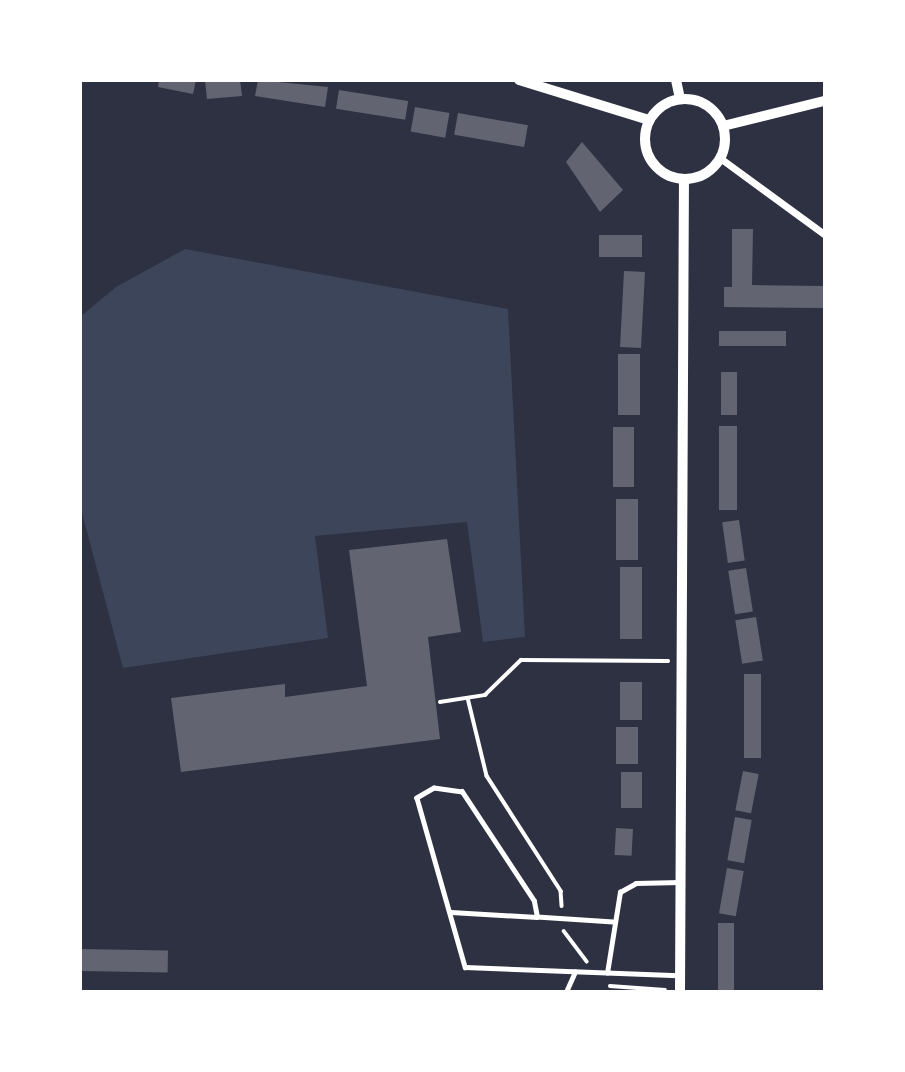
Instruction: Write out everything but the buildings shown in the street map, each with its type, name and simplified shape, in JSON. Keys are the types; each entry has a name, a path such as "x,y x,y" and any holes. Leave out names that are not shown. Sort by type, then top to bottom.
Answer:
{"street":[{"path":"519,80 649,120"},
{"path":"676,80 680,99"},
{"path":"680,99 707,106 723,126 720,158 705,173 684,179 650,159 649,120 680,99"},
{"path":"723,126 824,101"},
{"path":"720,158 824,234"},
{"path":"680,991 684,179"}],"lane":[{"path":"537,917 534,901 462,792 435,788 417,798 465,967 681,975"},
{"path":"607,973 613,922 620,892 628,888 681,882"},
{"path":"451,912 613,922"},
{"path":"566,992 575,972"}],"path":[{"path":"440,702 485,695 521,660 683,661"},
{"path":"468,698 487,776 561,891 563,930 589,972 591,985 680,991"}],"shaded area":[{"path":"185,249 508,309 525,637 483,642 467,522 315,536 328,638 123,668 81,509 81,316 116,287"}]}
